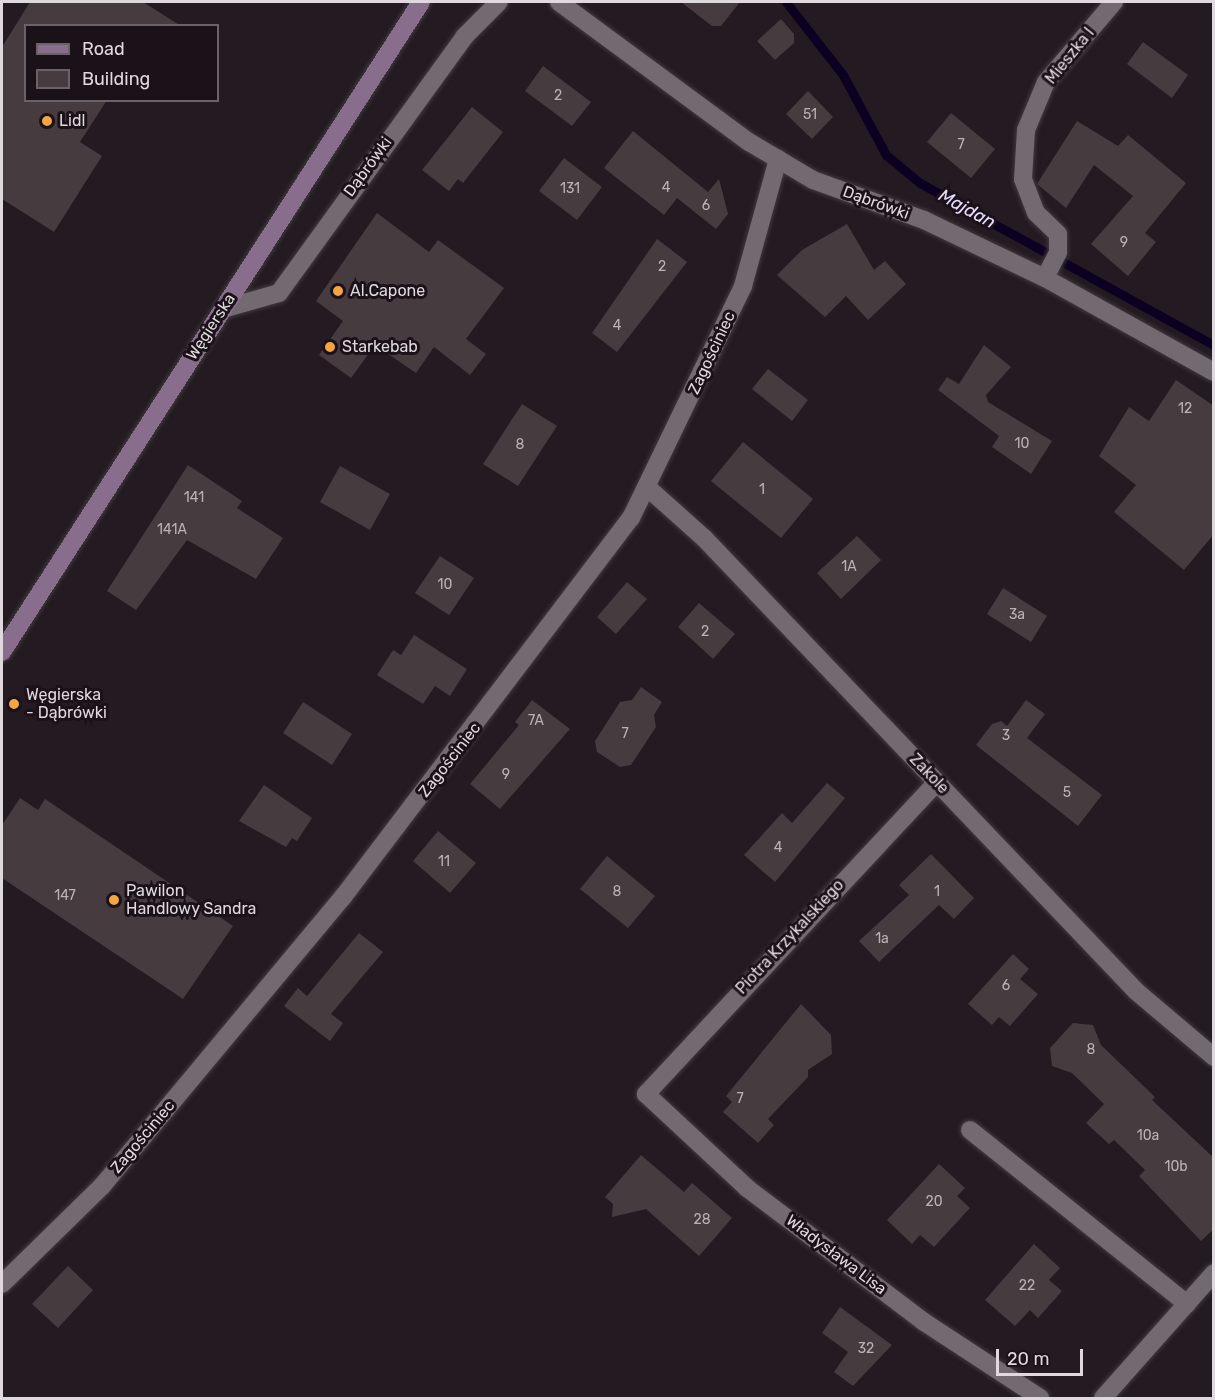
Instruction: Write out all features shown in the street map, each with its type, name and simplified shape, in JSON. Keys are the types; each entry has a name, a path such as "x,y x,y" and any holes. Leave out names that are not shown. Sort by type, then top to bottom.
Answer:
{"main road":[{"name":"Węgierska","path":"2,652 421,2"}],"street":[{"name":"Dąbrówki","path":"223,309 279,293 464,37 499,2"},
{"name":"Dąbrówki","path":"560,2 777,159 813,180 924,220 1048,273 1214,372"},
{"name":"Mieszka I","path":"1048,273 1058,252 1058,234 1036,213 1023,179 1026,130 1046,82 1114,2"},
{"name":"Zagościniec","path":"2,1284 102,1186 343,897 523,667 648,488 743,286 777,159"},
{"name":"Zakole","path":"648,488 704,538 1137,992 1214,1057"},
{"name":"Piotra Krzykalskiego","path":"646,1094 937,782"},
{"name":"Władysława Lisa","path":"646,1094 747,1188 924,1322 1040,1398"},
{"path":"970,1130 1187,1304"},
{"path":"1103,1398 1214,1273"}],"building":[{"name":"Lidl","path":"30,2 143,2 178,24 24,24 24,102 106,102 80,142 102,156 54,232 2,199 2,47"},
{"path":"681,2 740,2 721,26 712,26"},
{"path":"781,19 794,34 794,43 775,60 757,41"},
{"path":"1143,42 1188,75 1172,98 1127,64"},
{"path":"543,66 591,102 572,126 525,91"},
{"path":"808,91 833,117 812,139 786,114"},
{"path":"472,107 503,132 463,183 458,179 449,191 422,170"},
{"path":"951,113 995,149 971,178 927,142"},
{"path":"1077,121 1118,146 1128,135 1186,183 1145,233 1156,242 1128,276 1091,244 1133,196 1094,165 1066,208 1037,184"},
{"path":"633,131 708,192 719,179 728,214 716,229 677,198 664,215 604,168"},
{"path":"564,158 602,187 577,220 539,191"},
{"path":"377,213 429,252 438,240 504,288 466,339 486,354 470,375 434,347 416,373 375,345 351,378 319,355 343,321 316,301"},
{"path":"847,224 874,270 885,261 906,284 868,320 846,296 825,317 777,275 802,250"},
{"path":"657,239 687,262 617,352 592,333"},
{"path":"984,345 1011,367 986,395 988,402 1052,441 1031,474 992,447 999,436 938,390 947,377 959,384"},
{"path":"768,369 808,400 792,421 752,389"},
{"path":"1176,380 1214,406 1214,534 1184,570 1114,512 1136,485 1099,456 1129,407 1149,421"},
{"path":"522,404 557,426 518,486 483,464"},
{"path":"743,442 813,499 781,538 711,481"},
{"path":"188,465 242,501 237,508 283,538 256,579 187,540 136,610 107,591"},
{"path":"340,466 390,494 370,530 320,502"},
{"path":"857,536 881,560 841,599 817,573"},
{"path":"440,556 474,578 449,615 415,593"},
{"path":"627,582 647,599 616,634 597,617"},
{"path":"1003,588 1047,616 1031,642 987,614"},
{"path":"699,603 735,634 713,659 678,627"},
{"path":"414,635 467,669 450,696 435,686 423,704 377,675 393,650 401,655"},
{"path":"641,687 662,702 654,715 656,727 631,765 620,767 597,752 595,741 620,702 632,700"},
{"path":"532,700 570,729 500,809 470,784 519,725 515,722"},
{"path":"1026,700 1045,714 1027,738 1102,795 1078,826 976,745 992,724 1001,721 1007,726"},
{"path":"303,702 352,734 332,765 283,733"},
{"path":"827,783 845,798 775,882 744,855 782,813 792,823"},
{"path":"264,785 312,818 297,841 292,838 286,847 239,821"},
{"name":"Pawilon Handlowy Sandra","path":"20,798 38,810 45,799 233,926 183,999 2,878 2,825"},
{"path":"438,831 476,863 450,893 413,861"},
{"path":"931,854 974,898 954,919 939,905 879,962 859,941 909,895 899,885"},
{"path":"607,856 655,896 628,928 580,889"},
{"path":"359,933 383,952 331,1014 343,1023 330,1041 284,1006 298,988 307,996"},
{"path":"1013,954 1029,969 1020,979 1038,994 1010,1026 999,1017 992,1025 968,1004"},
{"path":"801,1004 831,1035 832,1054 808,1070 808,1077 768,1119 774,1125 758,1143 723,1112 732,1102 726,1096"},
{"path":"1073,1023 1093,1025 1101,1045 1155,1097 1152,1100 1214,1158 1214,1229 1201,1241 1139,1176 1145,1170 1114,1140 1109,1144 1086,1123 1104,1104 1072,1073 1052,1066 1050,1048"},
{"path":"641,1155 684,1192 692,1183 732,1218 699,1256 646,1209 612,1217 613,1204 605,1197"},
{"path":"939,1164 965,1188 957,1196 970,1208 934,1247 920,1235 912,1244 887,1220"},
{"path":"1034,1244 1060,1268 1049,1280 1062,1291 1038,1318 1030,1310 1015,1326 985,1300"},
{"path":"68,1266 93,1290 58,1328 32,1304"},
{"path":"840,1307 892,1345 853,1386 834,1372 848,1352 822,1333"}],"waterway":[{"name":"Majdan","path":"786,2 843,75 886,155 920,183 1214,345"}],"place":[{"name":"Lidl","path":"47,121"},
{"name":"Al.Capone","path":"338,291"},
{"name":"Starkebab","path":"330,347"},
{"name":"Węgierska - Dąbrówki","path":"14,704"},
{"name":"Pawilon Handlowy Sandra","path":"114,900"}]}
